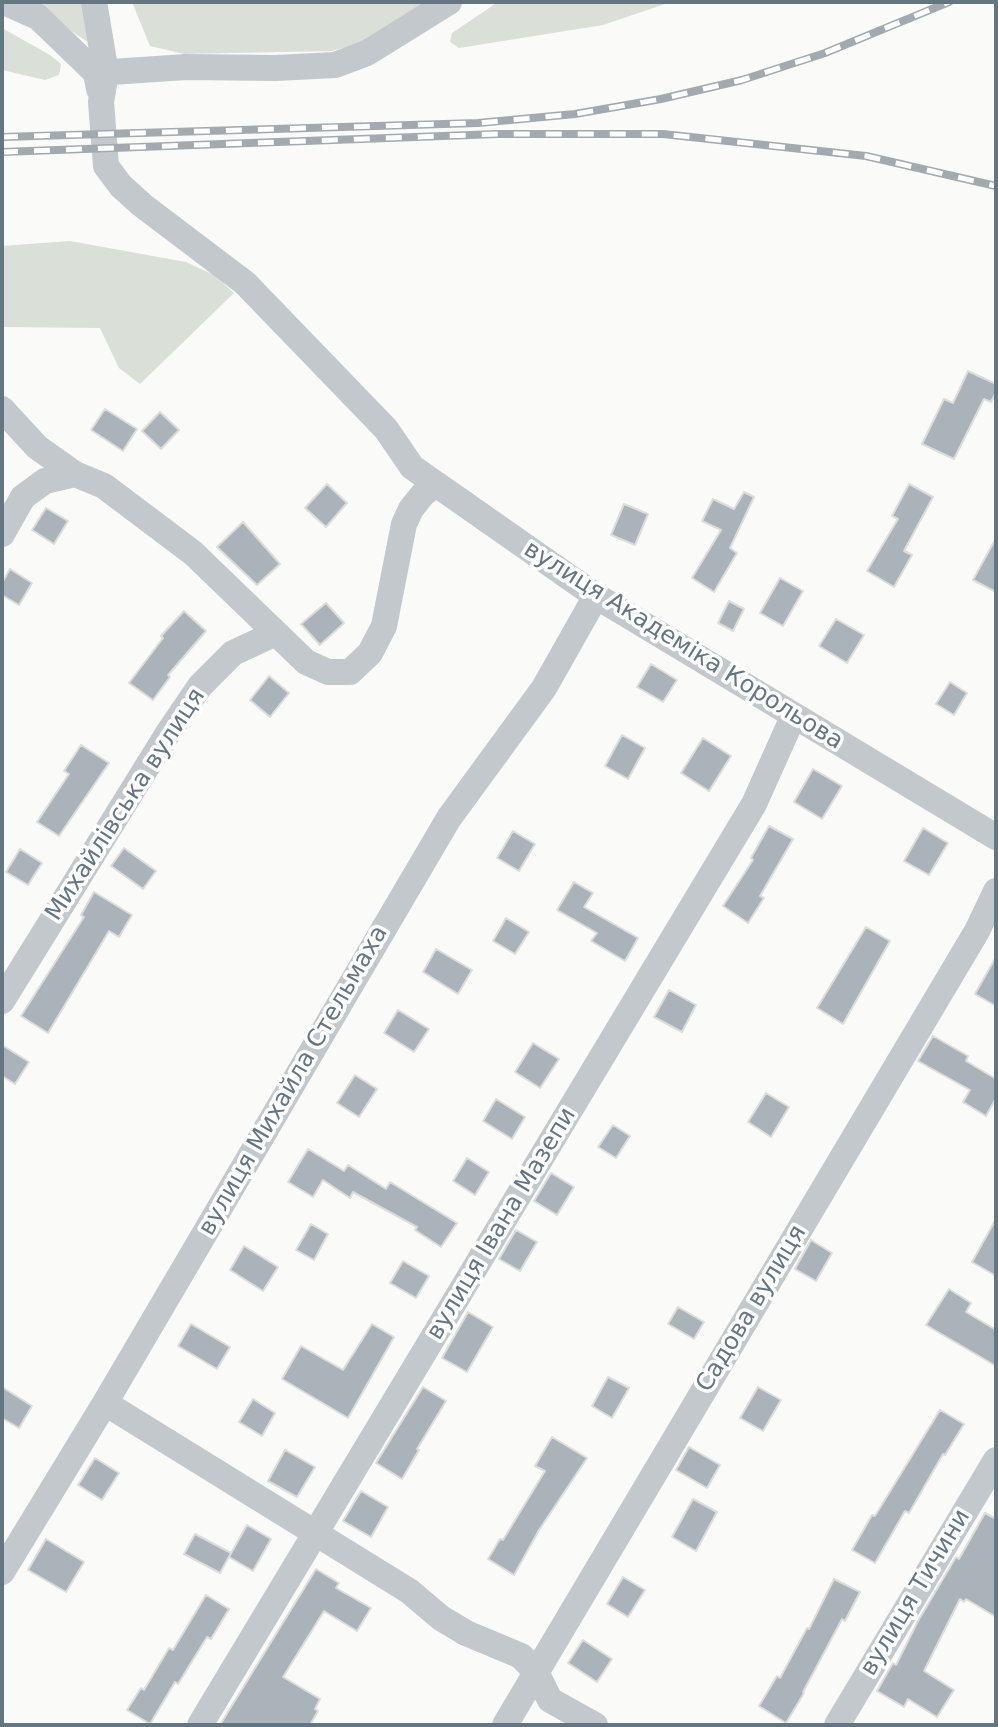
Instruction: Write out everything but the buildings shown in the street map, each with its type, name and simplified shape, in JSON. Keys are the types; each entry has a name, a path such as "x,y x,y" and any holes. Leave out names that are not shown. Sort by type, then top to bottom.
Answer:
{"street":[{"path":"4,2 38,17 101,73 335,65 367,53 449,2"},
{"name":"вулиця Академіка Корольова","path":"94,2 106,166 121,186 245,283 386,429 412,467 596,596 996,837"},
{"path":"2,409 37,447 75,474 104,486 193,553 274,634 306,662 328,672 350,672 370,653 384,626 404,524 411,509 423,494 436,484"},
{"path":"2,534 23,497 45,481 75,474"},
{"name":"вулиця Михайла Стельмаха","path":"2,1572 105,1403 449,818 544,688 596,596"},
{"name":"Михайлівська вулиця","path":"2,1001 167,733 200,686 233,653 274,634"},
{"name":"вулиця Івана Мазепи","path":"200,1725 754,804 793,717"},
{"name":"Садова вулиця","path":"505,1725 977,931 996,891"},
{"path":"105,1403 409,1591 441,1618 466,1633 521,1656 536,1672 550,1700 595,1725"},
{"name":"вулиця Тичини","path":"836,1725 996,1461"}],"shaded area":[{"path":"32,2 94,2 91,44 77,35"},
{"path":"132,2 429,2 363,42 332,51 184,54 150,46"},
{"path":"498,2 671,2 603,25 459,48 450,42 452,33"},
{"path":"2,28 61,64 59,75 45,80 2,70"},
{"path":"70,241 186,262 214,275 234,293 140,384 119,368 100,328 2,327 2,246"}],"railway":[{"path":"2,137 478,123 575,114 661,99 742,80 825,53 949,2"},
{"path":"2,152 498,134 663,134 866,156 996,186"}]}
